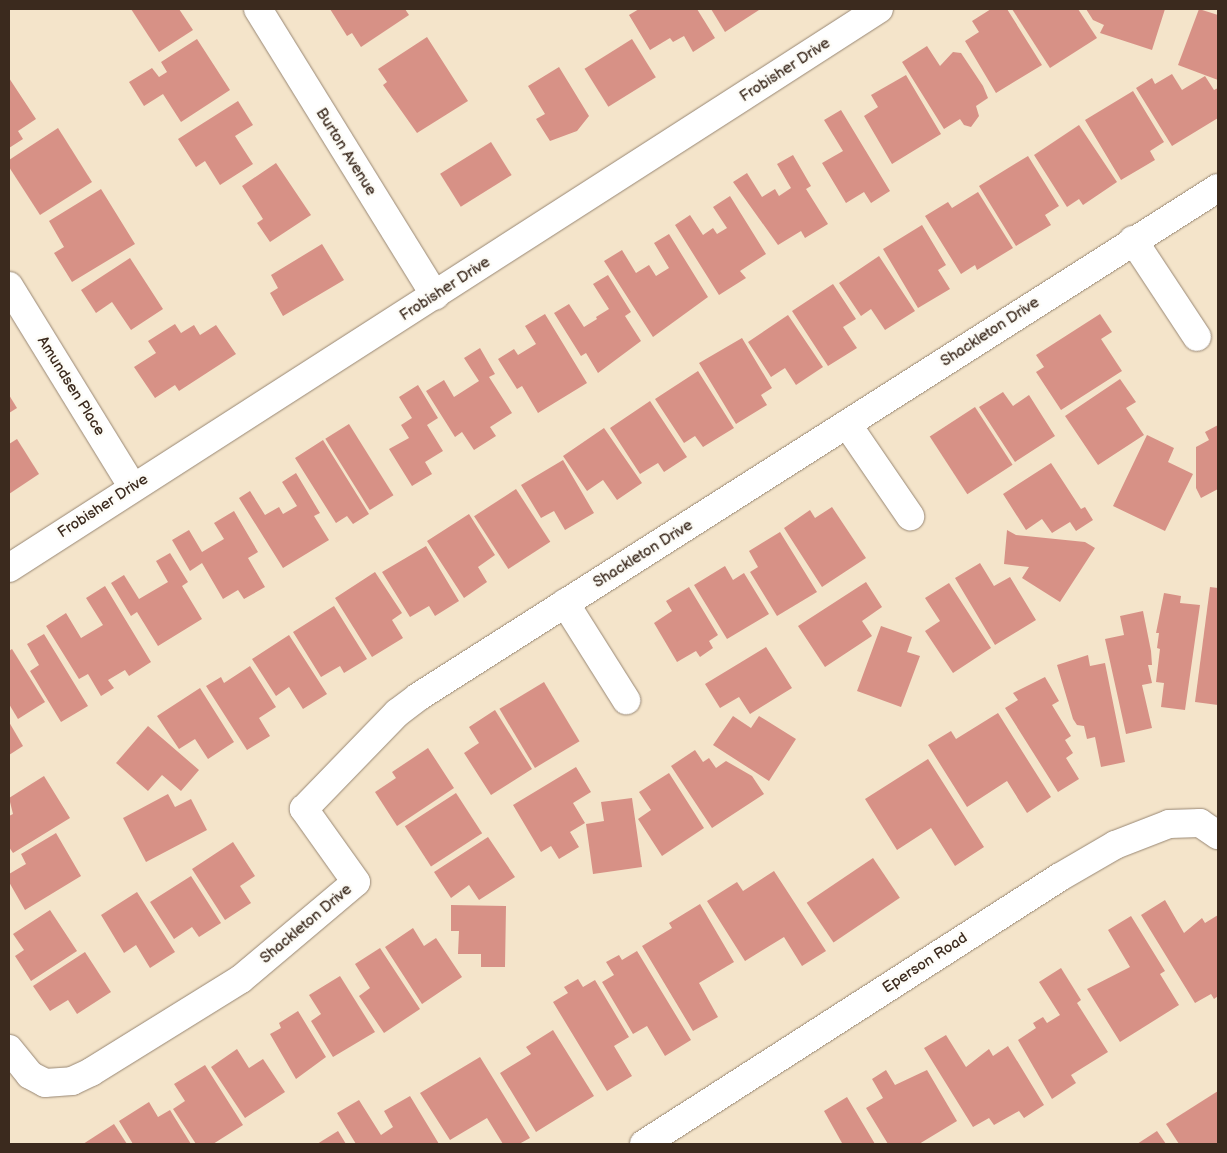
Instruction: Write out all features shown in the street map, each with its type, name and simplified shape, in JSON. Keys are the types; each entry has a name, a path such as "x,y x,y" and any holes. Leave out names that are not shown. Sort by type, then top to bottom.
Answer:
{"street":[{"name":"Burton Avenue","path":"258,9 435,296"},
{"name":"Frobisher Drive","path":"9,568 132,486 435,296 879,9"},
{"name":"Shackleton Drive","path":"9,1049 30,1075 45,1083 61,1084 91,1072 212,998 268,957 356,882 304,809 391,720 418,697 1133,240 1218,188"},
{"path":"1133,240 1197,337"},
{"name":"Amundsen Place","path":"9,286 132,486"},
{"path":"847,424 910,516"},
{"path":"565,603 626,700"},
{"name":"Eperson Road","path":"644,1144 1052,882 1115,845 1169,824 1200,824 1218,836"}],"building":[{"path":"131,9 179,9 193,30 159,52"},
{"path":"330,9 405,9 409,15 361,47 352,33 347,36"},
{"path":"639,9 697,9 715,38 693,52 684,36 673,42 670,38 650,50 629,15"},
{"path":"711,9 759,9 759,10 725,32"},
{"path":"991,9 1007,9 1042,65 996,93 965,41 979,32 972,21"},
{"path":"1012,9 1078,9 1097,38 1050,68"},
{"path":"1086,9 1165,9 1152,50 1100,33 1104,25 1093,20"},
{"path":"1199,9 1218,15 1218,80 1178,65"},
{"path":"427,37 468,101 417,133 383,85 387,82 378,69"},
{"path":"197,39 230,90 181,122 163,94 144,106 129,82 152,68 159,77 167,72 161,62"},
{"path":"632,39 656,77 608,107 585,69"},
{"path":"927,46 940,66 953,52 961,53 983,86 988,98 976,106 979,116 971,127 964,125 960,119 944,129 902,62"},
{"path":"559,67 589,116 577,131 550,141 536,119 545,114 528,86"},
{"path":"1172,74 1182,90 1205,76 1214,90 1218,88 1218,118 1172,146 1136,88 1152,78 1155,84"},
{"path":"906,75 941,134 892,164 864,116 878,107 871,95"},
{"path":"9,78 36,119 18,131 23,139 9,148"},
{"path":"1133,91 1164,142 1150,151 1155,160 1121,180 1085,120"},
{"path":"238,101 253,125 235,136 253,164 220,185 205,161 196,167 178,139"},
{"path":"841,110 890,191 871,203 864,192 846,203 822,163 843,151 824,120"},
{"path":"1079,125 1117,182 1083,205 1079,199 1067,207 1034,155"},
{"path":"58,128 92,182 40,215 9,167 9,160"},
{"path":"491,142 512,175 461,207 440,174"},
{"path":"793,155 811,186 806,189 828,224 805,238 801,231 778,245 733,182 747,173 762,197 775,189 779,196 791,188 777,164"},
{"path":"1028,156 1059,206 1045,215 1051,225 1016,246 979,186"},
{"path":"276,163 311,215 270,242 257,223 263,219 242,186"},
{"path":"101,189 135,244 72,282 54,253 64,247 49,221"},
{"path":"978,192 1013,248 977,270 975,265 961,274 925,216 948,202 952,208"},
{"path":"730,196 766,254 740,271 746,278 719,295 675,225 690,215 703,235 713,228 717,234 727,228 713,207"},
{"path":"922,225 946,265 938,270 950,289 918,308 883,249"},
{"path":"669,234 708,297 653,337 604,261 622,250 636,273 649,265 656,276 669,268 654,243"},
{"path":"322,244 344,280 283,316 270,293 278,288 271,275"},
{"path":"879,256 915,311 885,330 871,309 861,316 839,283"},
{"path":"130,258 163,309 131,330 112,302 96,313 81,290"},
{"path":"608,275 631,312 625,316 641,341 598,373 586,353 581,356 554,313 569,304 584,327 597,319 596,317 609,309 593,284"},
{"path":"833,284 856,319 843,327 857,348 828,366 792,311"},
{"path":"545,314 587,383 538,413 522,386 517,389 498,359 514,349 518,355 536,344 525,326"},
{"path":"1100,314 1112,332 1101,339 1122,371 1061,410 1036,372 1044,367 1036,355"},
{"path":"788,315 823,367 796,385 785,368 771,377 748,342"},
{"path":"175,324 181,333 194,325 200,335 216,325 236,354 179,391 175,385 155,398 134,367 156,353 148,341"},
{"path":"742,338 772,388 761,395 767,405 736,424 699,363"},
{"path":"480,348 495,374 489,377 512,413 490,427 496,436 474,450 462,432 455,437 426,391 444,380 454,397 479,381 464,358"},
{"path":"698,371 734,428 703,447 695,436 684,443 655,399"},
{"path":"1120,379 1136,402 1126,408 1144,435 1098,465 1065,416"},
{"path":"418,385 438,418 427,425 443,451 425,462 432,474 412,486 389,449 409,438 401,425 412,418 399,397"},
{"path":"1003,392 1013,406 1029,395 1055,436 1015,462 979,407"},
{"path":"9,395 17,408 9,413"},
{"path":"650,401 687,457 664,472 658,463 640,474 610,428"},
{"path":"975,407 1013,465 967,494 930,436"},
{"path":"349,424 394,495 370,510 325,439"},
{"path":"1218,425 1218,489 1201,498 1196,488 1196,447 1209,440 1205,432"},
{"path":"604,428 642,483 617,500 603,480 587,491 563,456"},
{"path":"1147,435 1174,448 1168,462 1193,474 1165,531 1113,506"},
{"path":"17,439 39,474 9,494 9,444"},
{"path":"323,440 369,514 353,524 347,516 336,523 295,458"},
{"path":"563,460 594,513 565,530 554,511 541,518 521,485"},
{"path":"1051,463 1081,509 1085,507 1093,520 1076,531 1070,522 1052,533 1042,519 1026,530 1003,494"},
{"path":"296,473 320,513 314,516 329,540 283,568 239,498 250,491 265,515 279,507 283,514 297,506 282,482"},
{"path":"516,489 550,542 508,569 474,516"},
{"path":"832,507 866,558 822,587 784,528 810,510 815,518"},
{"path":"234,511 258,552 248,558 265,587 244,599 238,590 223,599 202,563 190,571 172,540 189,530 202,552 224,539 214,523"},
{"path":"469,514 495,555 478,567 487,582 464,598 427,541"},
{"path":"1007,530 1016,535 1085,542 1095,548 1060,602 1022,578 1029,567 1004,564"},
{"path":"780,532 817,592 777,616 750,572 758,567 749,551"},
{"path":"426,546 459,601 435,616 429,606 410,617 382,572"},
{"path":"170,553 188,582 182,586 202,619 158,646 137,612 131,616 111,583 124,575 139,599 168,582 156,561"},
{"path":"980,563 994,586 1010,577 1036,620 995,645 955,578"},
{"path":"725,566 733,580 744,573 769,614 727,639 694,585"},
{"path":"375,572 402,613 392,620 403,638 372,657 335,598"},
{"path":"866,582 882,607 862,621 872,636 825,667 798,626"},
{"path":"949,583 991,648 953,673 925,631 940,621 925,598"},
{"path":"105,586 151,662 129,676 125,670 108,680 114,688 101,696 88,674 79,679 46,626 66,613 81,638 103,625 86,598"},
{"path":"689,587 718,635 709,641 713,648 700,657 696,651 677,662 654,623 672,611 666,601"},
{"path":"1210,587 1218,588 1218,705 1195,702"},
{"path":"1164,593 1181,596 1180,603 1200,605 1185,710 1161,707 1164,683 1156,682 1160,649 1157,648 1159,633 1156,633"},
{"path":"334,606 367,659 344,673 340,666 321,677 293,632"},
{"path":"1143,611 1151,651 1152,665 1148,665 1152,683 1142,685 1152,728 1126,734 1105,639 1124,635 1120,616"},
{"path":"881,626 912,637 907,652 920,656 901,707 857,691"},
{"path":"44,634 88,706 61,722 30,671 39,665 27,644"},
{"path":"289,635 327,694 303,709 289,687 276,696 252,659"},
{"path":"766,647 792,688 750,714 739,697 720,708 705,684"},
{"path":"12,649 45,702 18,719 9,704 9,651"},
{"path":"1088,655 1090,666 1105,663 1125,762 1101,767 1095,737 1087,739 1084,726 1077,725 1073,719 1057,665"},
{"path":"250,666 276,707 259,718 270,736 247,750 206,686 221,677 224,683"},
{"path":"1045,677 1059,701 1052,705 1071,736 1065,740 1073,753 1066,758 1079,779 1058,792 1005,708 1018,700 1013,693"},
{"path":"544,682 580,741 535,768 499,709"},
{"path":"200,688 234,742 208,759 195,739 179,749 157,716"},
{"path":"495,710 532,769 491,795 464,753 479,743 469,727"},
{"path":"998,713 1051,797 1027,813 1007,781 967,807 928,745 951,731 956,739"},
{"path":"733,716 751,728 759,716 796,739 769,781 713,745"},
{"path":"9,722 23,746 9,755"},
{"path":"148,726 199,770 181,791 162,775 148,791 116,763"},
{"path":"428,748 454,788 397,826 375,792 396,778 392,772"},
{"path":"695,750 703,762 709,758 716,768 726,761 752,776 764,794 712,828 671,766"},
{"path":"928,759 984,847 955,866 931,828 897,850 865,799"},
{"path":"576,767 591,792 573,803 585,823 570,832 579,847 559,859 551,846 541,852 513,805"},
{"path":"669,773 704,828 662,856 638,819 651,810 639,792"},
{"path":"44,776 70,818 13,853 9,847 9,816 13,814 9,798"},
{"path":"456,793 482,833 431,866 405,826"},
{"path":"168,794 175,807 191,799 207,830 146,862 123,818"},
{"path":"632,798 642,867 593,874 586,824 604,821 601,802"},
{"path":"56,833 81,876 25,910 9,882 9,874 26,864 21,854"},
{"path":"488,837 515,877 479,900 469,885 451,898 434,872"},
{"path":"233,842 255,876 240,886 251,903 225,920 192,869"},
{"path":"873,858 900,898 834,943 807,903"},
{"path":"774,871 826,951 802,966 784,937 745,961 707,901 737,882 743,891"},
{"path":"191,876 221,923 199,937 192,927 174,939 150,902"},
{"path":"137,892 175,952 150,968 136,945 124,953 101,915"},
{"path":"1165,900 1184,933 1202,918 1205,923 1218,915 1218,996 1214,999 1211,994 1195,1003 1141,915"},
{"path":"700,904 734,962 699,983 718,1017 693,1031 642,946 672,928 669,923"},
{"path":"451,905 506,906 505,967 481,967 481,954 458,954 459,931 451,931"},
{"path":"50,910 77,951 31,981 15,956 24,950 13,934"},
{"path":"1131,916 1165,971 1160,974 1179,1005 1120,1042 1087,989 1130,967 1108,930"},
{"path":"413,928 424,946 436,938 462,977 422,1004 385,947"},
{"path":"380,948 420,1009 384,1033 359,996 370,988 355,964"},
{"path":"637,951 691,1040 665,1056 647,1026 633,1034 602,982 614,975 606,962 619,955 622,960"},
{"path":"85,952 111,992 77,1014 68,1000 50,1011 33,986"},
{"path":"1061,968 1081,1000 1077,1003 1108,1052 1071,1075 1076,1083 1052,1099 1018,1040 1036,1028 1033,1023 1043,1017 1047,1023 1060,1015 1039,982"},
{"path":"340,976 375,1032 333,1057 311,1021 321,1014 309,995"},
{"path":"578,979 583,987 595,980 629,1037 614,1046 632,1076 607,1091 553,1002 568,993 564,987"},
{"path":"298,1011 326,1057 296,1079 270,1034 281,1028 279,1023"},
{"path":"553,1030 594,1096 536,1132 500,1073 531,1054 526,1047"},
{"path":"946,1035 966,1067 989,1049 993,1056 1008,1046 1044,1105 1024,1118 1019,1111 994,1125 989,1118 973,1127 924,1048"},
{"path":"237,1049 249,1068 263,1059 285,1092 245,1118 211,1067"},
{"path":"480,1057 530,1138 519,1144 503,1144 487,1118 450,1140 420,1093"},
{"path":"205,1065 243,1125 213,1144 196,1144 173,1109 185,1101 174,1084"},
{"path":"886,1070 895,1085 927,1070 957,1121 919,1144 888,1144 866,1108 883,1098 872,1079"},
{"path":"1218,1091 1217,1144 1179,1144 1166,1124"},
{"path":"410,1096 439,1144 356,1144 337,1113 359,1100 381,1135 393,1127 384,1111"},
{"path":"847,1097 875,1144 840,1144 842,1143 824,1111"},
{"path":"149,1102 158,1117 170,1110 191,1144 133,1144 119,1121"},
{"path":"114,1124 127,1144 83,1144"},
{"path":"338,1131 346,1144 317,1144"},
{"path":"1157,1131 1166,1144 1137,1144"}]}
